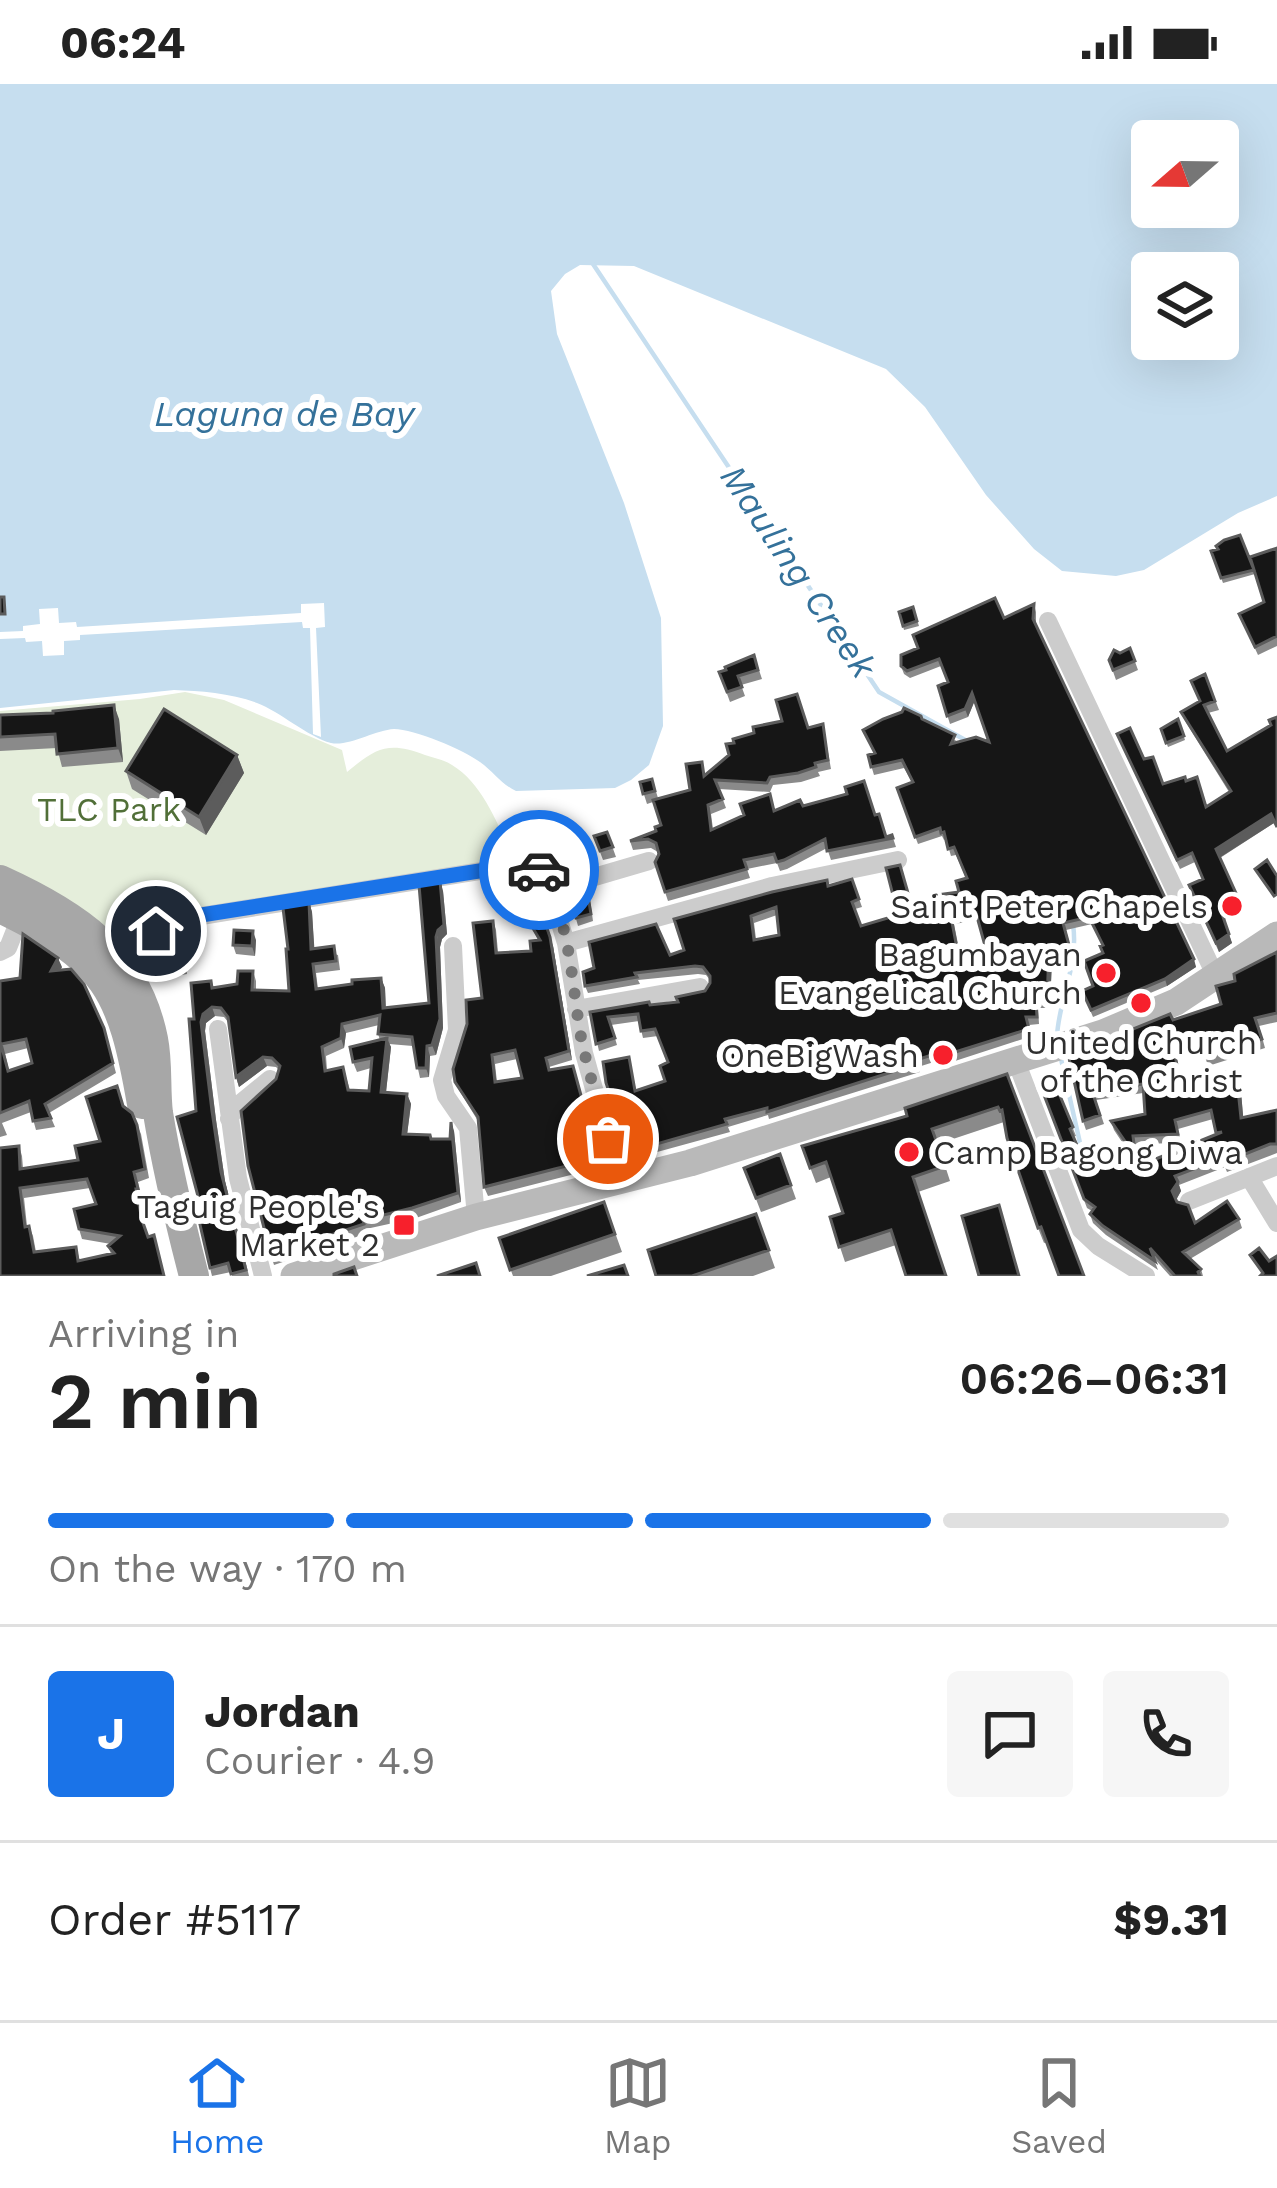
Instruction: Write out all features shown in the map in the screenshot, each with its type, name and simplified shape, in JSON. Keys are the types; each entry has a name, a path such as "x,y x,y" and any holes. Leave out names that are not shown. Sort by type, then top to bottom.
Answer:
{"main road":[{"path":"0,880 17,906 91,965 117,1003 178,1276"},
{"path":"17,906 69,916 113,952 140,996 151,1030 161,1129 194,1276"},
{"path":"294,1276 476,1217 690,1163 1095,1036 1176,1002 1277,935"}],"street":[{"path":"1048,621 1216,977"},
{"path":"566,943 772,886 898,860"},
{"path":"550,890 649,861"},
{"path":"113,952 195,916 524,864 539,870 566,943 584,1053 620,1182"},
{"path":"0,952 8,948 17,906"},
{"path":"453,946 458,1030 442,1080 470,1136 476,1217"},
{"path":"576,1009 700,987"},
{"path":"218,1029 238,1178 263,1276"},
{"path":"1020,1060 1074,1217 1098,1246 1146,1276"},
{"path":"230,1119 237,1106 270,1078"},
{"path":"1190,1201 1277,1166"},
{"path":"1249,1177 1277,1223"}],"green space":[{"name":"TLC Park","path":"185,692 224,700 342,750 347,772 375,752 392,748 449,763 482,796 515,862 175,915 135,959 110,936 0,875 0,711"}],"water":[{"name":"Laguna de Bay","path":"0,84 1277,84 1277,496 1238,513 1144,570 1116,576 1062,571 1034,549 986,495 925,407 886,369 634,266 580,265 551,291 557,334 624,503 661,618 663,726 649,765 615,788 516,791 473,757 426,736 394,729 331,743 257,703 174,690 0,708"}],"pier":[{"path":"324,603 325,627 316,628 321,737 313,734 310,628 303,628 302,622 80,635 80,640 64,641 64,655 43,656 42,641 0,639 0,632 40,624 39,609 58,608 59,623 76,622 77,627 301,613 301,604"}],"building":[{"path":"1240,535 1254,570 1221,578 1211,551"},
{"path":"1277,548 1277,636 1255,647 1239,614 1264,602 1250,557"},
{"path":"995,598 1004,618 1034,604 1033,619 1194,959 1165,979 1091,1010 1082,991 1093,986 1084,961 1103,953 1103,945 1089,917 1063,923 1069,945 1049,950 1047,1001 1036,1001 1037,1017 1026,1017 1029,1029 952,1053 951,1049 767,1112 767,1108 725,1119 727,1124 625,1153 603,1062 629,1057 635,1091 665,1081 660,1066 668,1062 655,1029 641,1031 638,1014 608,1017 615,1038 596,1044 590,1012 678,1002 676,997 705,991 710,976 703,967 695,966 635,973 637,977 585,986 583,972 594,968 589,942 656,924 670,955 684,950 674,919 827,880 828,886 852,879 859,899 852,902 861,926 898,915 886,868 900,865 912,907 936,900 936,895 959,892 956,881 967,878 940,828 915,837 897,788 913,782 902,760 871,767 868,755 875,753 863,730 904,708 955,735 951,744 976,737 989,742 972,693 965,709 947,716 938,686 948,682 939,659 907,671 901,666 901,655 918,648 913,635","holes":["776,907 779,935 754,940 751,916","976,913 987,953 959,959 951,917"]},
{"path":"913,607 917,621 903,626 899,612"},
{"path":"1130,648 1135,661 1113,670 1109,660 1114,650 1120,653"},
{"path":"754,655 758,670 738,676 742,687 727,692 719,672"},
{"path":"1205,674 1215,701 1204,705 1227,751 1277,717 1277,827 1271,814 1216,849 1240,902 1221,911 1229,934 1216,943 1189,885 1203,879 1192,853 1177,860 1117,734 1130,728 1144,759 1153,757 1163,784 1197,777 1206,807 1231,791 1181,712 1200,701 1191,681"},
{"path":"797,694 808,728 823,724 828,760 798,773 770,777 767,783 715,780 723,799 708,805 711,830 744,815 740,804 770,794 774,811 800,800 803,806 847,794 845,787 864,781 886,837 893,838 827,851 825,839 784,860 777,862 774,854 744,860 747,869 665,892 655,862 656,843 630,841 661,825 653,800 690,790 686,764 702,762 704,776 729,755 726,744 734,743 733,739 754,733 753,727 782,721 776,700"},
{"path":"114,705 118,748 57,754 55,734 0,737 0,715"},
{"path":"164,709 237,755 199,817 126,771"},
{"path":"1178,719 1184,736 1166,743 1161,729"},
{"path":"652,779 655,791 643,794 640,782"},
{"path":"607,832 613,847 600,851 594,836"},
{"path":"1267,860 1277,876 1274,896 1255,869"},
{"path":"440,881 444,925 436,937 440,1019 432,1045 427,1046 426,1068 417,1068 412,1037 378,1034 380,1015 342,1024 341,1038 322,1047 325,1071 343,1067 348,1090 369,1091 372,1058 353,1062 350,1047 387,1038 381,1092 407,1094 403,1134 450,1139 451,1122 458,1193 363,1220 364,1224 271,1255 248,1166 241,1111 276,1079 280,1066 263,1057 236,1077 228,1017 221,1008 212,1007 201,1022 212,1111 221,1172 246,1270 231,1274 228,1263 210,1268 198,1216 203,1215 177,1117 196,1111 191,983 211,981 212,988 237,984 238,971 253,971 252,990 289,991 283,908 309,902 311,949 334,946 336,961 313,964 316,989 381,978 383,1008 429,1003 419,885"},
{"path":"586,885 591,914 576,918 568,890"},
{"path":"543,917 550,937 569,1051 546,1058 549,1070 573,1066 598,1158 484,1187 478,1117 455,1082 453,1069 467,1024 466,1000 482,998 473,923 493,921 496,953 531,951 530,941 540,940 531,925","holes":["515,1050 522,1078 495,1082 492,1055"]},
{"path":"234,930 253,931 252,946 233,945"},
{"path":"23,934 58,958 51,971 71,969 84,984 104,1028 113,1063 45,1104 51,1118 33,1121 29,1101 0,1113 0,981 20,978","holes":["26,1039 32,1063 8,1071 1,1044"]},
{"path":"181,948 183,965 155,969 151,954"},
{"path":"1277,952 1277,1013 1255,1018 1262,1039 1205,1057 1199,1041 1174,1051 1177,1065 1160,1070 1162,1078 1236,1071 1241,1118 1277,1110 1277,1144 1175,1176 1178,1182 1172,1191 1177,1202 1188,1205 1195,1223 1227,1201 1239,1219 1183,1252 1201,1269 1200,1276 1175,1276 1150,1248 1155,1261 1090,1214 1095,1207 1084,1199 1044,1095 1058,1091 1083,1159 1129,1147 1111,1121 1145,1114 1143,1084 1092,1091 1100,1115 1083,1121 1068,1054 1092,1049 1170,1014 1173,1020 1221,1004 1216,986 1235,981 1234,974","holes":["1211,1110 1216,1133 1222,1132 1141,1165 1135,1153 1133,1136 1178,1134 1175,1120"]},
{"path":"1007,1074 1084,1276 1059,1276 998,1107 932,1129 945,1166 913,1177 946,1276 906,1276 891,1230 839,1247 830,1217 843,1213 826,1162 810,1168 802,1146 907,1116 905,1108"},
{"path":"117,1086 123,1106 132,1113 145,1169 134,1172 142,1220 148,1237 154,1235 164,1276 0,1276 0,1148 19,1146 20,1169 78,1160 75,1146 100,1141 86,1097","holes":["87,1179 96,1204 74,1209 79,1229 120,1236 108,1246 114,1253 78,1261 76,1247 34,1252 20,1188"]},
{"path":"780,1154 791,1185 756,1198 744,1168"},
{"path":"604,1202 615,1234 510,1270 499,1238"},
{"path":"999,1205 1019,1276 979,1276 962,1216"},
{"path":"756,1214 769,1250 692,1276 656,1276 648,1250"},
{"path":"1259,1248 1269,1261 1277,1256 1277,1276 1260,1276 1263,1273 1250,1255"},
{"path":"476,1263 480,1276 437,1276"},
{"path":"624,1265 628,1276 587,1276"},
{"path":"354,1267 357,1276 334,1276 334,1274"}],"waterway":[{"name":"Mauling Creek","path":"593,264 879,692 967,741"},
{"name":"Mauling Creek","path":"1057,1036 1073,954 1073,924"},
{"name":"Mauling Creek","path":"1061,1059 1085,1165"}],"way so far":[{"path":"539,870 566,943 584,1053 608,1139"}],"place":[{"name":"Saint Peter Chapels","path":"1232,906"},
{"name":"Bagumbayan Evangelical Church","path":"1106,973"},
{"name":"United Church of the Christ","path":"1141,1003"},
{"name":"OneBigWash","path":"943,1055"},
{"name":"Camp Bagong Diwa","path":"909,1152"},
{"name":"Taguig People's Market 2","path":"404,1225"}],"route":[{"path":"156,931 195,916 452,874 524,864 539,870"}]}
